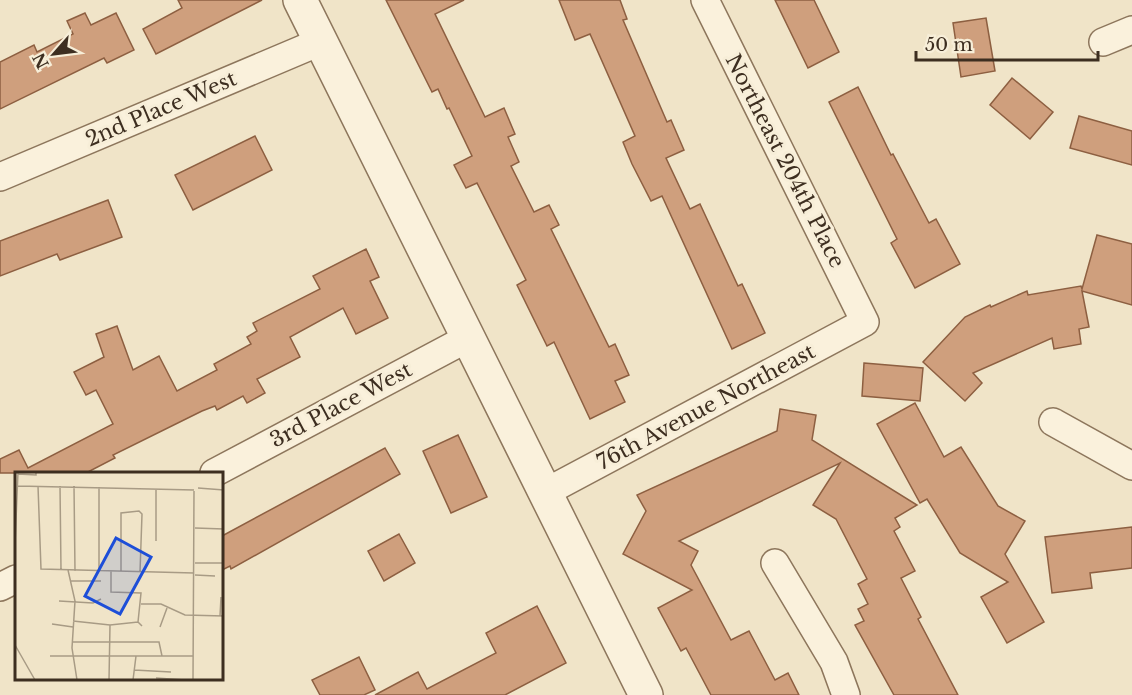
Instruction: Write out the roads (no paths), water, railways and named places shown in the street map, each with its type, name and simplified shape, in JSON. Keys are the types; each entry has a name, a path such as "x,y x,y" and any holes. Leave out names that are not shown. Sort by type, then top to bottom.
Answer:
{"street":[{"path":"300,0 546,492 636,691"},
{"name":"Northeast 204th Place","path":"705,0 866,322"},
{"path":"1103,42 1132,30"},
{"name":"2nd Place West","path":"0,177 321,41"},
{"name":"76th Avenue Northeast","path":"546,492 866,322"},
{"name":"3rd Place West","path":"216,472 468,338"},
{"path":"1053,422 1132,466"},
{"path":"775,563 834,662 846,695"},
{"path":"0,587 15,580"}]}
